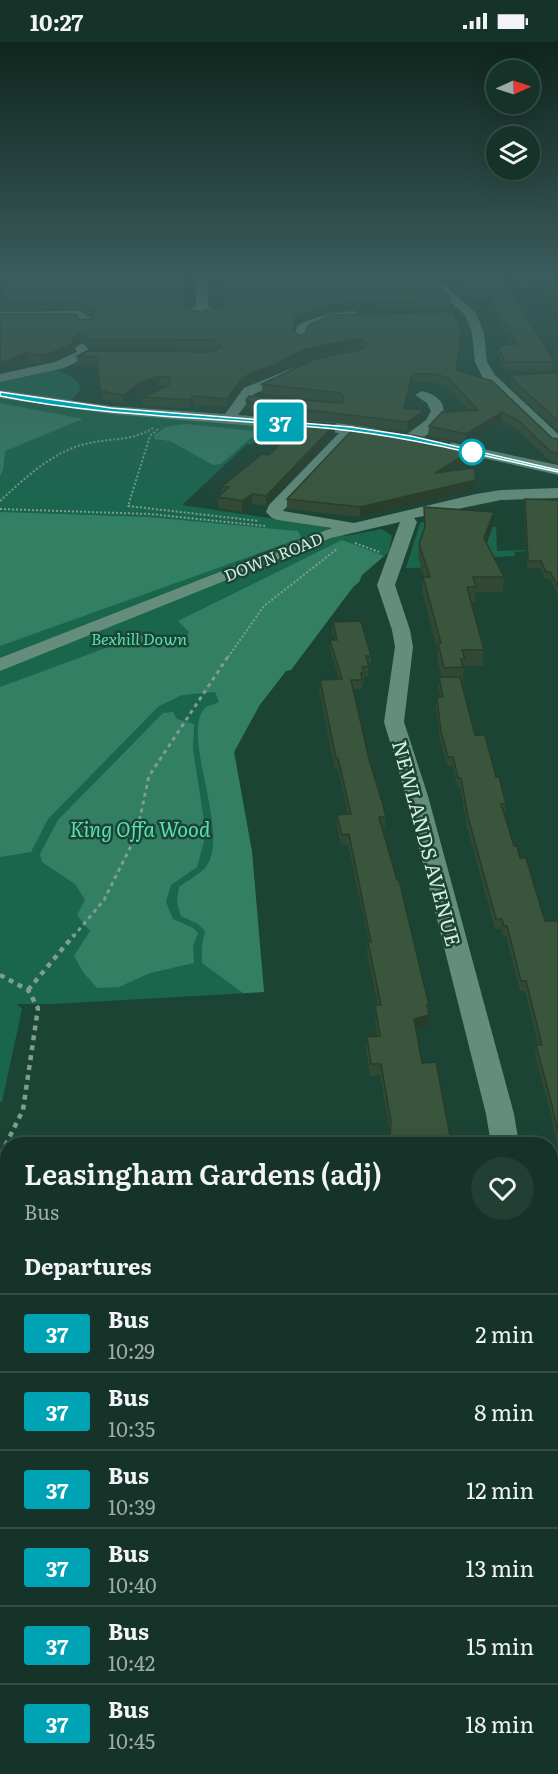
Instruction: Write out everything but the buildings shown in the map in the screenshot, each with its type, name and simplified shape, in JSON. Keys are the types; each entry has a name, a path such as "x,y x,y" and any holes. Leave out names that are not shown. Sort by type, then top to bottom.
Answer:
{"street":[{"path":"0,378 59,365 75,357"},
{"path":"480,357 489,378 558,442"},
{"path":"59,365 74,374"},
{"path":"229,418 249,391 303,365"},
{"path":"489,378 512,377"},
{"path":"0,394 125,411 351,429 411,438 558,470"},
{"path":"411,438 438,415 438,407 434,399 422,394"},
{"path":"244,397 265,399"},
{"path":"125,411 141,398"},
{"path":"350,533 278,515 274,512 275,508 351,429"},
{"name":"DOWN ROAD","path":"0,665 326,534 350,533 378,522 501,495 558,493"},
{"name":"NEWLANDS AVENUE","path":"404,517 409,522 406,535 398,550 386,585 401,630 404,647 394,722 426,830 497,1102 504,1137"},
{"path":"378,522 398,550"}],"path":[{"path":"0,501 42,464 61,453 83,444 144,435 162,421"},
{"path":"163,426 150,436 128,506 264,522"},
{"path":"0,509 150,514 266,526"},
{"path":"326,534 350,533 398,550"},
{"path":"28,990 104,900 136,836 149,776 264,606 350,533"},
{"path":"0,975 28,990 38,1008 23,1110 10,1137"}],"green space":[{"name":"Bexhill Down","path":"50,370 65,374 79,384 77,394 64,405 272,426 251,445 247,444 182,505 323,526 345,536 382,529 392,536 389,552 362,575 291,670 286,671 259,706 234,752 252,852 264,992 17,1004 22,1009 2,1102 0,1102 0,381"},
{"path":"0,403 83,419 5,451 0,476"},
{"path":"186,424 254,431 253,436 221,464 213,465 170,441 154,439 154,435 166,427"},
{"path":"0,512 148,517 298,531 301,538 0,646"},
{"path":"435,518 496,527 497,551 558,549 514,552 515,556 493,557 490,566 406,568 420,523"},
{"path":"342,540 384,556 362,575 291,670 286,671 259,706 234,752 252,852 264,992 243,993 202,963 205,931 198,924 181,916 177,902 179,887 205,868 212,853 213,833 198,738 199,719 206,707 219,702 215,692 182,695 159,706 48,819 31,852 0,857 0,687 144,634 166,642 187,637 189,632 178,621"},
{"name":"King Offa Wood","path":"173,712 177,719 194,724 193,749 206,834 197,867 171,885 166,902 173,919 193,928 198,933 193,946 194,963 150,973 119,987 97,988 83,972 74,956 90,931 77,915 85,900 75,884 42,862 40,854 58,820 163,713"}],"bus line":[{"name":"37","path":"0,394 111,410 351,429 411,438 558,470"}]}
